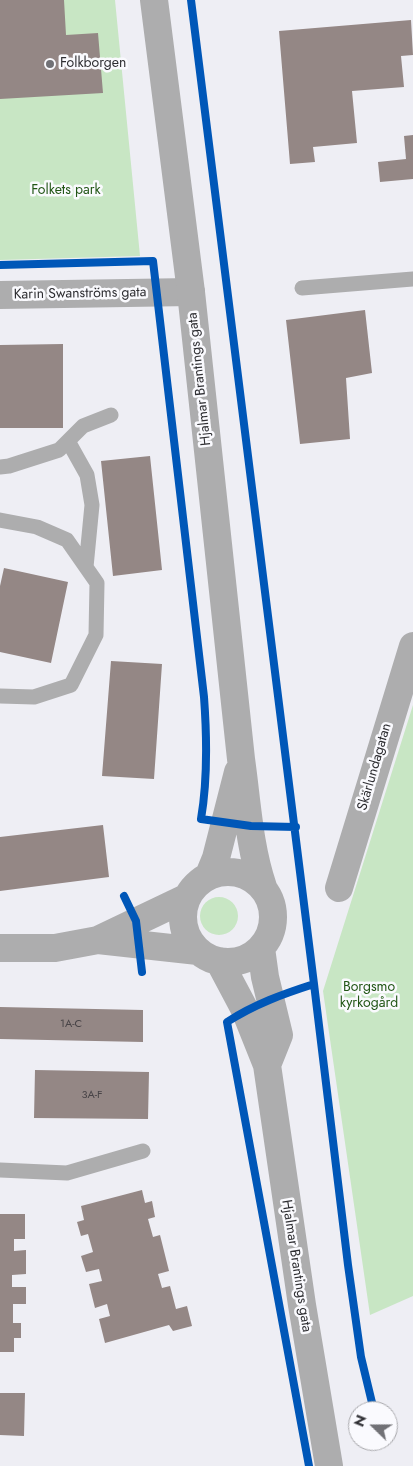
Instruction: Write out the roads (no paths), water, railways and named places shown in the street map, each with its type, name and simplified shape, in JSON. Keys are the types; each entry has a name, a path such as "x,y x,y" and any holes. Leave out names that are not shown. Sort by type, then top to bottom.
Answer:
{"street":[{"name":"Hjalmar Brantings gata","path":"154,0 191,292 253,858 263,887 271,901 274,918 270,934 262,948"},
{"name":"Karin Swanströms gata","path":"0,295 191,292"},
{"name":"Skärlundagatan","path":"340,888 413,646"},
{"name":"Hjalmar Brantings gata","path":"209,875 226,824 241,759"},
{"path":"0,948 55,948 98,940 186,898 192,889 209,875 223,871 238,872 252,878 263,887"},
{"name":"Hjalmar Brantings gata","path":"186,898 183,921 188,938 209,956 245,1010 267,1065 302,1305 329,1466"},
{"path":"98,940 209,956 234,962 249,957 262,948 265,977 279,1035 267,1065"}],"lane":[{"path":"302,288 413,278"},
{"path":"0,467 9,466 59,450 83,426 111,415"},
{"path":"68,441 87,475 92,505 86,567"},
{"path":"0,520 37,527 67,540 97,583 96,635 71,685 34,697 0,696"},
{"path":"0,1170 67,1172 143,1151"}],"place":[{"name":"Folkborgen","path":"50,64"}],"park label":[{"name":"Folkets park","path":"66,191"},
{"name":"Borgsmo kyrkogård","path":"369,996"}]}
